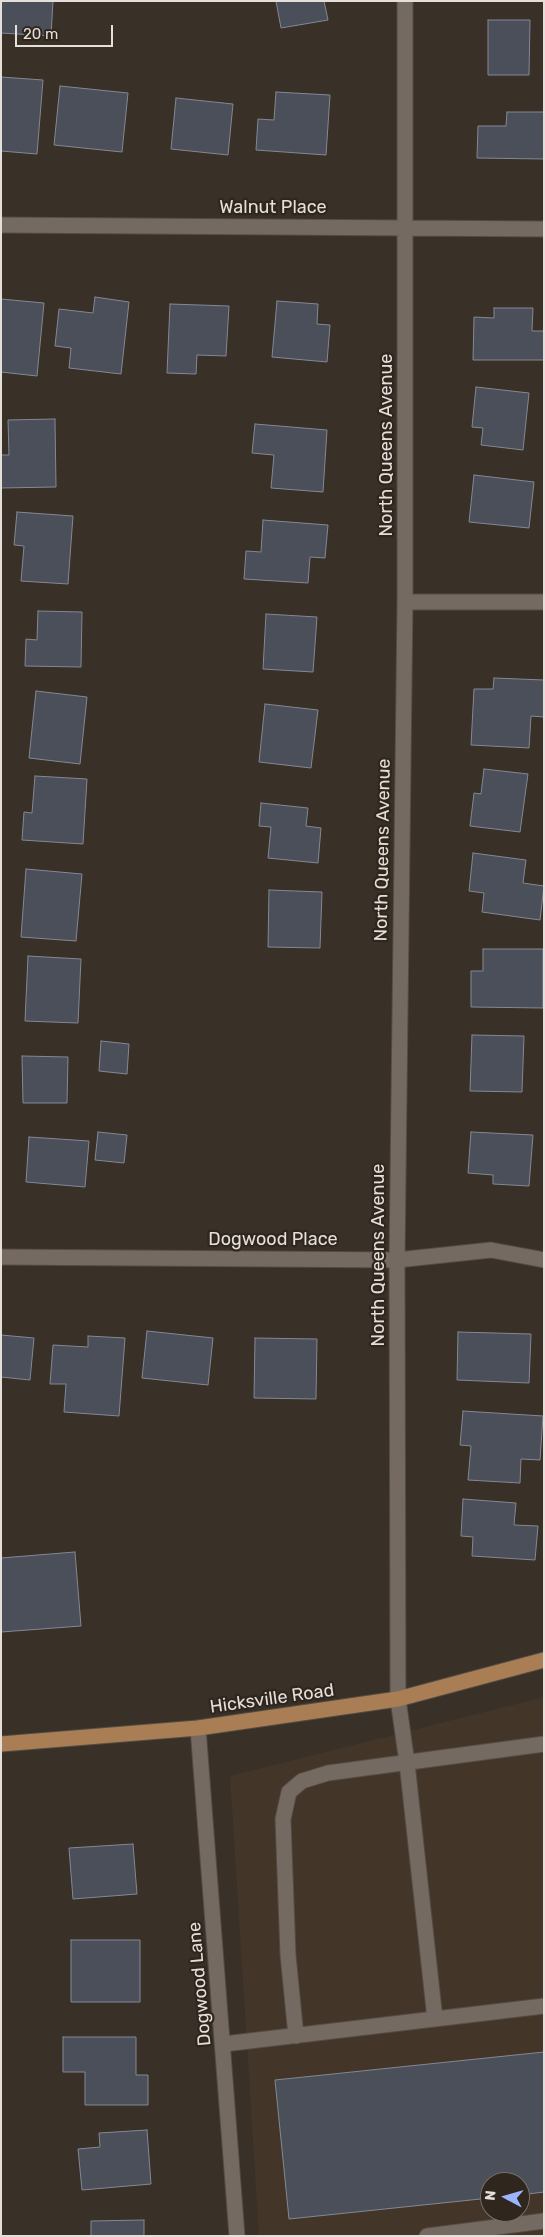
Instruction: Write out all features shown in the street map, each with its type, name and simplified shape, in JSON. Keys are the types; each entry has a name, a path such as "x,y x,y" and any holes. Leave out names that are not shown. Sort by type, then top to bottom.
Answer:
{"main road":[{"name":"Hicksville Road","path":"1,1744 198,1728 398,1699 544,1660"}],"street":[{"name":"North Queens Avenue","path":"405,1 407,228 405,602 397,1260 398,1699 408,1763 435,2019"},
{"name":"Walnut Place","path":"1,225 544,229"},
{"path":"405,602 544,602"},
{"name":"Dogwood Place","path":"1,1257 397,1260 491,1250 544,1260"},
{"name":"Dogwood Lane","path":"198,1728 224,2044 237,2236"},
{"path":"296,2036 288,1956 283,1819 289,1792 302,1781 328,1774 544,1744"},
{"path":"224,2044 544,2006"},
{"path":"427,2236 544,2221"}],"shaded area":[{"path":"544,1697 544,2236 259,2236 230,1776"}],"building":[{"path":"1,1 53,1 51,36 1,33"},
{"path":"276,1 324,1 328,20 281,28"},
{"path":"488,20 530,20 529,75 488,75"},
{"path":"1,77 43,80 37,154 1,151"},
{"path":"60,86 128,93 122,152 54,145"},
{"path":"276,92 330,95 326,155 256,150 258,119 274,120"},
{"path":"176,98 233,104 228,155 171,149"},
{"path":"507,112 544,112 544,159 477,158 478,126 506,126"},
{"path":"95,297 129,302 121,374 69,368 71,348 55,346 59,309 93,313"},
{"path":"1,299 44,303 37,376 1,372"},
{"path":"277,301 318,304 317,324 330,325 327,362 272,357"},
{"path":"170,304 229,306 226,356 197,355 196,374 167,373"},
{"path":"494,308 533,308 532,331 544,331 544,360 473,360 474,317 494,318"},
{"path":"476,387 529,393 523,450 481,445 483,428 472,427"},
{"path":"55,419 56,487 1,488 1,455 9,455 8,420"},
{"path":"255,424 327,430 323,492 271,488 274,455 252,453"},
{"path":"474,475 534,482 529,528 469,522"},
{"path":"17,512 73,516 68,584 21,581 24,546 14,545"},
{"path":"263,520 328,525 325,558 310,557 308,583 244,579 246,551 261,552"},
{"path":"38,611 82,612 81,667 25,666 26,639 37,640"},
{"path":"266,614 317,617 313,672 263,669"},
{"path":"494,678 544,680 544,717 531,716 529,748 471,745 474,689 493,689"},
{"path":"36,691 87,697 80,764 29,758"},
{"path":"265,704 318,710 311,768 259,762"},
{"path":"484,769 528,774 520,832 470,826 474,793 481,794"},
{"path":"35,776 87,779 83,844 22,840 24,812 32,813"},
{"path":"261,803 308,808 306,826 321,828 318,863 268,858 271,827 259,826"},
{"path":"473,853 526,860 523,883 544,886 540,920 482,912 484,893 469,891"},
{"path":"26,869 82,874 76,941 21,937"},
{"path":"269,890 322,892 320,948 268,947"},
{"path":"483,949 543,949 543,1008 471,1007 471,971 483,971"},
{"path":"28,956 81,959 78,1023 25,1021"},
{"path":"472,1035 524,1036 522,1092 470,1091"},
{"path":"101,1041 129,1044 127,1074 99,1071"},
{"path":"22,1056 68,1057 67,1103 23,1103"},
{"path":"98,1132 127,1135 124,1163 95,1160"},
{"path":"471,1132 533,1135 529,1186 493,1184 493,1175 468,1173"},
{"path":"29,1137 89,1141 85,1187 26,1182"},
{"path":"147,1331 213,1338 208,1385 142,1378"},
{"path":"458,1332 531,1334 529,1383 457,1380"},
{"path":"1,1335 34,1338 30,1380 1,1377"},
{"path":"88,1336 125,1338 119,1416 64,1412 66,1384 50,1384 53,1345 88,1347"},
{"path":"255,1338 317,1339 316,1399 254,1398"},
{"path":"463,1411 543,1416 540,1460 521,1459 520,1483 468,1480 471,1446 460,1445"},
{"path":"463,1499 516,1503 514,1525 538,1526 535,1560 472,1556 473,1537 461,1536"},
{"path":"75,1552 81,1626 1,1632 1,1558"},
{"path":"133,1844 137,1894 73,1899 69,1848"},
{"path":"71,1940 140,1940 140,2002 71,2002"},
{"path":"63,2037 136,2037 136,2075 148,2075 148,2105 85,2105 85,2072 63,2072"},
{"path":"544,2052 544,2192 530,2194 530,2172 480,2172 480,2199 289,2219 275,2080"},
{"path":"147,2130 151,2184 82,2190 78,2149 100,2147 99,2133"},
{"path":"144,2220 144,2236 91,2236 91,2221"}]}
